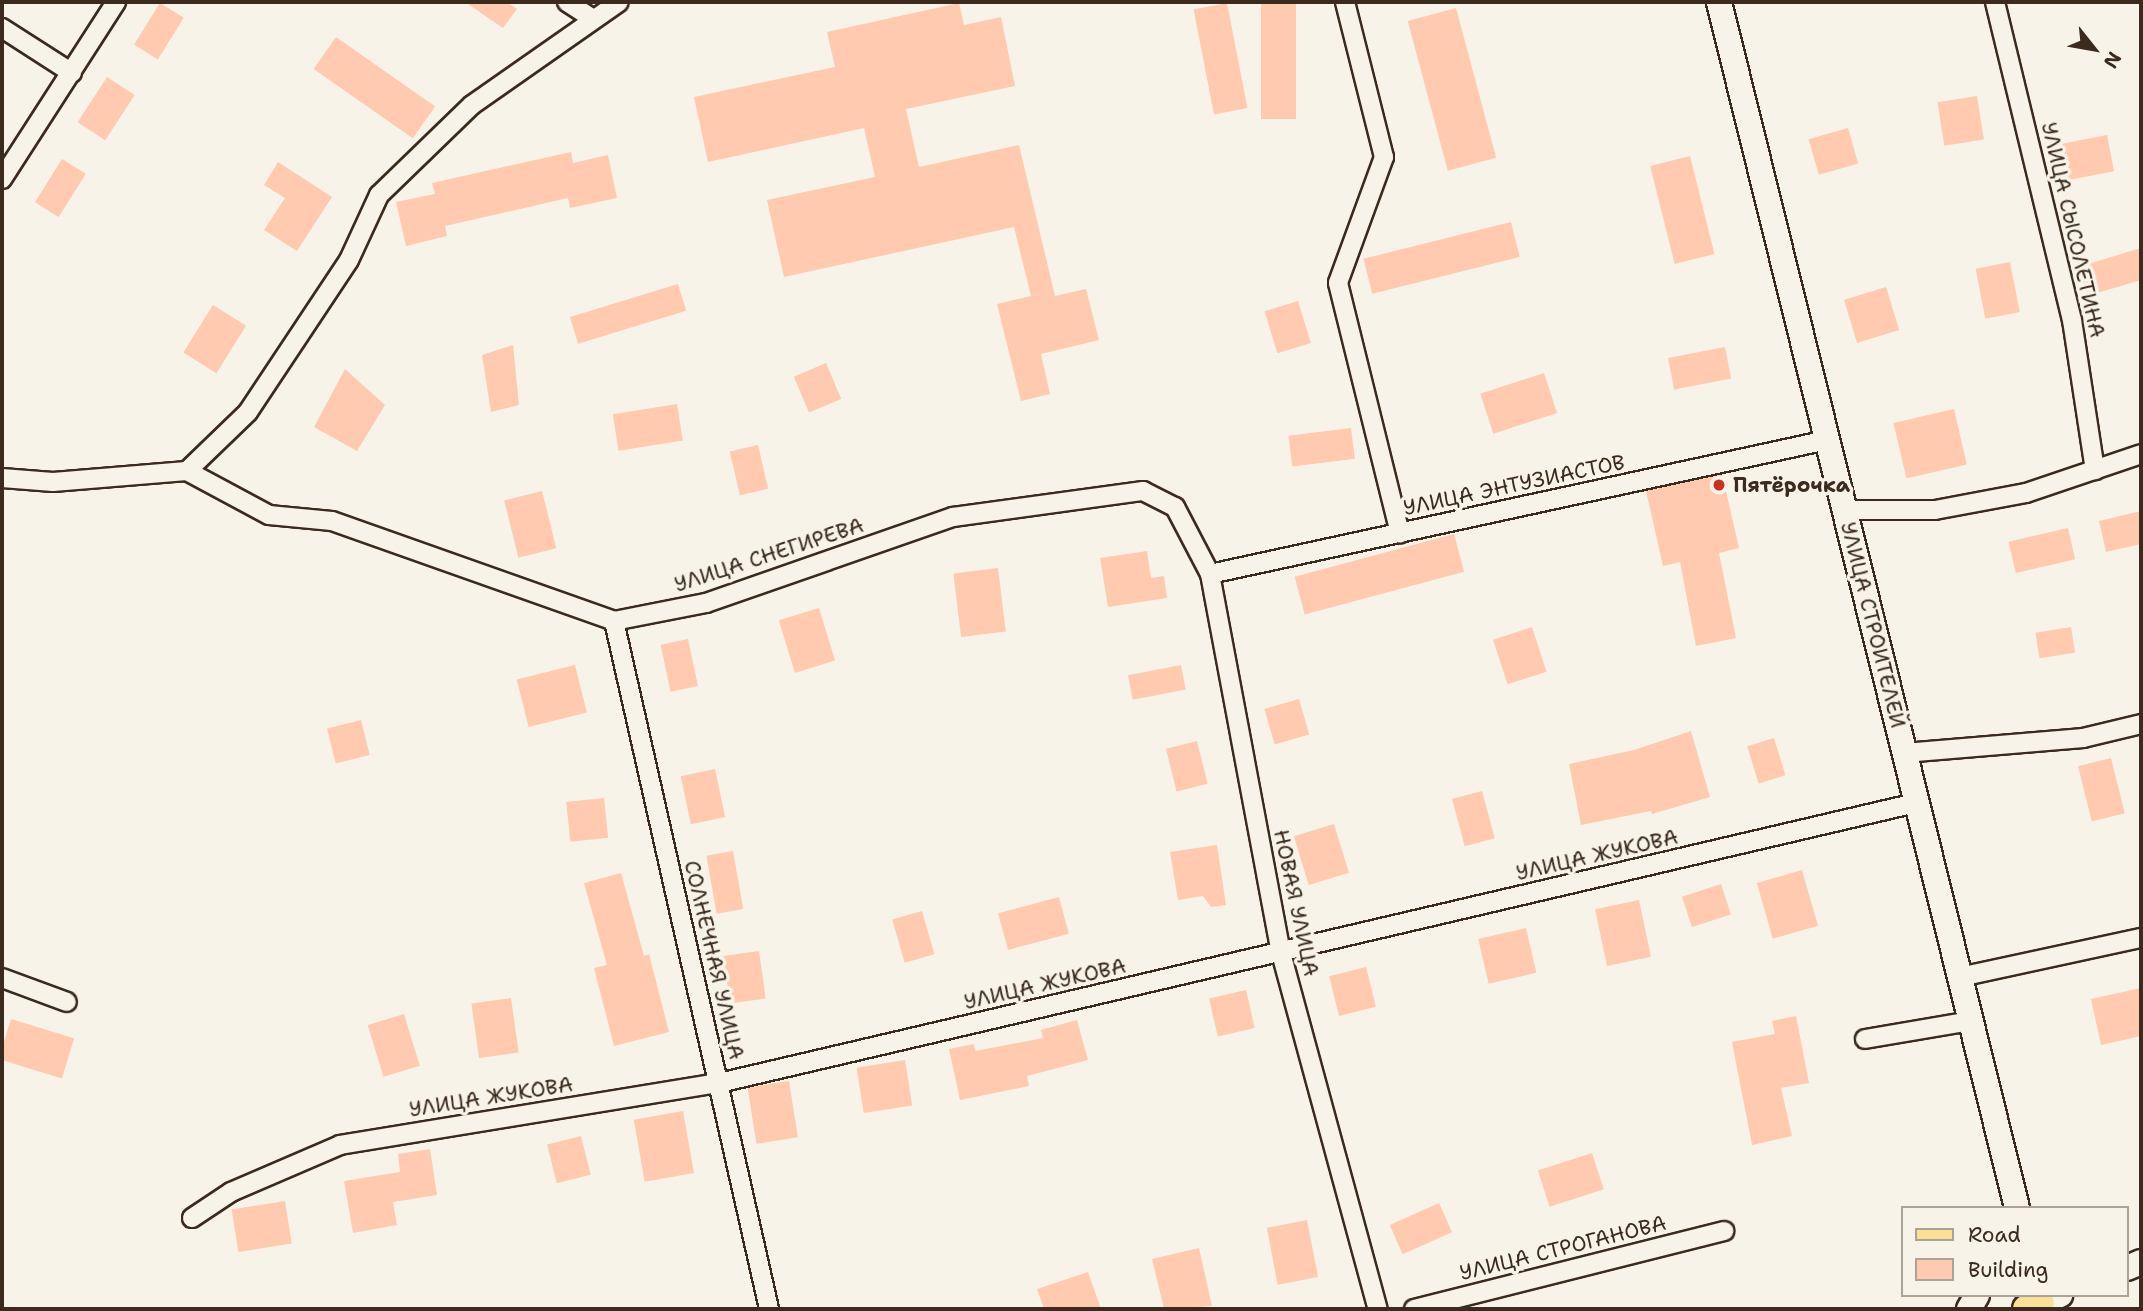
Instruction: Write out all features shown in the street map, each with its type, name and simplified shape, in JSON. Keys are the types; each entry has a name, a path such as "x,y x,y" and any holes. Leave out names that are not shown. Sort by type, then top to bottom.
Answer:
{"main road":[{"name":"УЛИЦА СТРОИТЕЛЕЙ","path":"1718,2 2016,1206"},
{"path":"2004,1156 2004,1206"}],"street":[{"path":"2,179 116,2"},
{"path":"567,2 592,18"},
{"path":"187,471 248,412 349,260 379,195 472,105 592,18 619,2"},
{"path":"1345,2 1384,157 1338,283 1400,533"},
{"name":"УЛИЦА СЫСОЛЕТИНА","path":"1995,2 2072,320 2095,470"},
{"path":"2,28 72,73"},
{"name":"УЛИЦА ЭНТУЗИАСТОВ","path":"1210,574 1827,440"},
{"path":"1844,510 1935,510 2026,494 2141,454"},
{"path":"2,478 53,482 187,471 269,515 332,521 614,621"},
{"name":"УЛИЦА СНЕГИРЕВА","path":"614,621 706,603 953,517 1143,491 1175,507"},
{"name":"НОВАЯ УЛИЦА","path":"1175,507 1210,574 1281,953 1378,1309"},
{"name":"СОЛНЕЧНАЯ УЛИЦА","path":"614,621 769,1309"},
{"path":"1904,753 2083,738 2141,724"},
{"name":"УЛИЦА ЖУКОВА","path":"192,1218 231,1192 340,1145 719,1083 1916,803"},
{"path":"1960,977 2141,938"},
{"path":"2,978 67,1002"},
{"path":"1865,1039 1971,1021"},
{"name":"УЛИЦА СТРОГАНОВА","path":"1414,1309 1724,1231"}],"building":[{"path":"465,2 507,2 517,9 503,28"},
{"path":"1261,2 1296,2 1296,119 1261,119"},
{"path":"160,3 184,18 158,59 134,45"},
{"path":"959,3 964,25 1001,17 1015,86 906,109 919,167 1019,145 1055,296 1086,289 1099,340 1041,354 1050,394 1021,401 997,304 1031,296 1014,227 784,277 767,200 875,177 864,128 708,162 694,97 835,67 827,32"},
{"path":"1227,3 1247,108 1214,115 1194,9"},
{"path":"1456,8 1496,158 1448,171 1408,21"},
{"path":"336,37 435,106 413,138 314,69"},
{"path":"107,77 135,95 105,140 78,122"},
{"path":"1977,96 1984,139 1944,146 1937,102"},
{"path":"1848,128 1858,164 1819,175 1809,139"},
{"path":"2107,135 2114,171 2063,181 2056,145"},
{"path":"571,152 573,163 608,155 617,198 570,208 568,198 445,226 447,236 406,246 396,202 435,194 432,183"},
{"path":"1690,156 1714,254 1675,264 1650,166"},
{"path":"62,159 86,174 59,217 35,202"},
{"path":"278,162 332,197 297,251 264,230 285,198 264,185"},
{"path":"1511,222 1520,257 1372,294 1364,259"},
{"path":"2141,248 2141,280 2087,296 2078,267"},
{"path":"2010,262 2020,312 1985,319 1976,269"},
{"path":"678,284 686,311 578,344 570,317"},
{"path":"1886,287 1899,330 1857,343 1844,300"},
{"path":"1298,301 1311,343 1277,353 1265,311"},
{"path":"213,305 246,326 216,373 183,352"},
{"path":"513,345 519,405 491,412 482,355"},
{"path":"1725,347 1731,378 1674,389 1668,358"},
{"path":"826,363 841,399 809,413 794,377"},
{"path":"345,369 385,405 357,451 314,427"},
{"path":"1544,373 1557,413 1493,434 1480,394"},
{"path":"677,404 683,441 619,451 613,414"},
{"path":"1954,409 1967,465 1906,478 1894,423"},
{"path":"1351,428 1355,459 1292,466 1288,436"},
{"path":"758,445 768,489 740,495 730,452"},
{"path":"1722,474 1739,548 1719,553 1736,638 1696,646 1680,562 1663,566 1646,491"},
{"path":"542,491 556,548 518,558 504,500"},
{"path":"2141,511 2141,544 2106,552 2099,521"},
{"path":"2068,528 2075,559 2016,573 2009,542"},
{"path":"1454,534 1464,572 1305,614 1295,577"},
{"path":"1147,551 1151,578 1164,576 1167,598 1108,607 1100,558"},
{"path":"998,568 1006,632 961,637 953,573"},
{"path":"819,608 835,661 795,673 779,620"},
{"path":"1532,627 1547,672 1508,684 1493,640"},
{"path":"2071,627 2075,653 2040,658 2035,633"},
{"path":"688,639 698,686 671,692 661,645"},
{"path":"575,665 587,713 529,727 517,680"},
{"path":"1181,665 1186,690 1133,700 1128,675"},
{"path":"1299,699 1309,735 1275,744 1264,709"},
{"path":"361,720 370,755 336,763 327,728"},
{"path":"1691,731 1710,797 1652,814 1651,811 1581,825 1569,764 1634,750"},
{"path":"1774,738 1785,775 1759,783 1747,746"},
{"path":"1197,741 1208,784 1177,791 1166,749"},
{"path":"2111,758 2125,813 2092,822 2078,766"},
{"path":"715,769 725,817 691,824 681,776"},
{"path":"1482,791 1495,838 1465,846 1452,799"},
{"path":"604,798 608,838 570,842 566,802"},
{"path":"1334,824 1349,873 1309,885 1294,836"},
{"path":"1217,845 1226,905 1211,907 1203,896 1178,900 1170,852"},
{"path":"733,851 743,909 717,914 706,856"},
{"path":"1802,870 1818,926 1773,939 1757,883"},
{"path":"621,873 644,956 649,954 669,1032 614,1046 594,968 607,965 584,883"},
{"path":"1721,884 1731,914 1692,927 1682,897"},
{"path":"1059,897 1069,934 1008,950 998,913"},
{"path":"1639,900 1651,957 1607,966 1595,909"},
{"path":"922,911 934,954 905,963 892,920"},
{"path":"1526,928 1536,973 1489,984 1478,939"},
{"path":"759,951 766,999 730,1004 723,956"},
{"path":"1366,967 1376,1007 1339,1016 1329,976"},
{"path":"2141,988 2141,1036 2101,1045 2091,999"},
{"path":"1246,990 1255,1028 1218,1037 1209,999"},
{"path":"511,998 519,1052 479,1058 471,1004"},
{"path":"404,1014 420,1066 383,1077 368,1025"},
{"path":"1796,1016 1809,1083 1781,1088 1792,1136 1752,1145 1732,1042 1775,1034 1772,1021"},
{"path":"11,1019 74,1038 62,1078 2,1060 2,1048"},
{"path":"1077,1020 1088,1060 1027,1076 1029,1086 960,1100 949,1049 974,1044 975,1051 1043,1038 1041,1030"},
{"path":"905,1060 912,1105 864,1113 857,1068"},
{"path":"789,1081 798,1137 756,1144 748,1088"},
{"path":"683,1111 694,1173 645,1182 634,1120"},
{"path":"581,1136 591,1175 557,1183 547,1144"},
{"path":"430,1149 437,1195 393,1202 397,1225 353,1233 344,1181 400,1172 398,1154"},
{"path":"1592,1153 1604,1189 1550,1207 1538,1171"},
{"path":"285,1201 292,1243 238,1252 232,1209"},
{"path":"1439,1203 1452,1232 1403,1254 1390,1225"},
{"path":"1307,1220 1318,1277 1278,1285 1267,1228"},
{"path":"1199,1248 1212,1306 1164,1309 1152,1259"},
{"path":"1088,1272 1101,1309 1044,1309 1037,1289"}],"place":[{"name":"Пятёрочка","path":"1719,485"}]}
